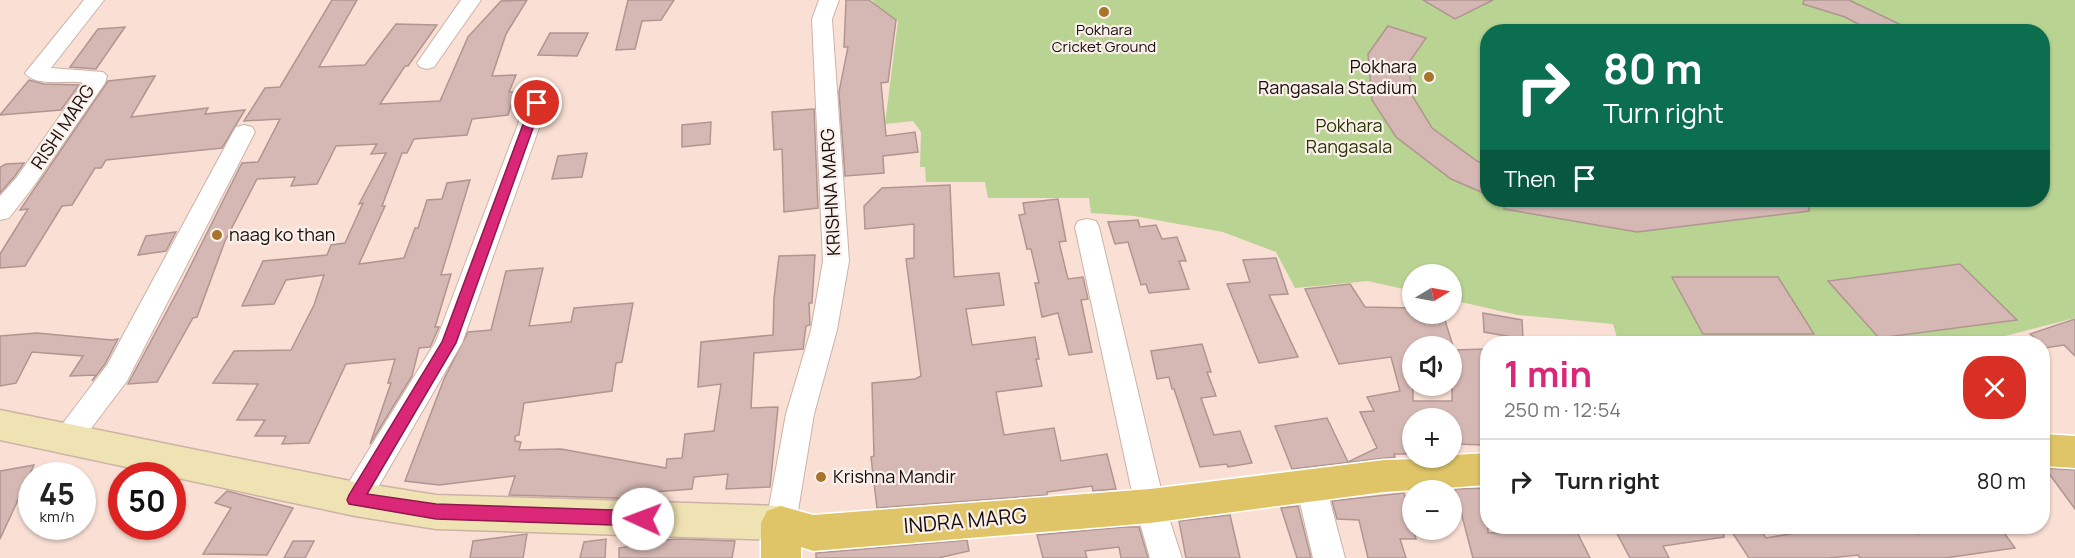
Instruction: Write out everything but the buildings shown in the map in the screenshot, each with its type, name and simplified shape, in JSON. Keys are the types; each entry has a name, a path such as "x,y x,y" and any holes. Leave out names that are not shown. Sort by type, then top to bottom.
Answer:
{"main road":[{"path":"0,425 355,500 436,512 781,541"},
{"path":"2050,450 2075,452"},
{"name":"INDRA MARG","path":"781,541 813,533 1150,506 1384,476 1480,470"}],"street":[{"name":"RISHI MARG","path":"0,212 25,182 94,83 96,76 38,75 36,73 94,0"},
{"path":"428,63 471,0"},
{"name":"KRISHNA MARG","path":"781,541 800,414 824,330 836,261 822,19 829,0"},
{"path":"355,500 449,343 537,103"},
{"path":"67,439 117,374 244,132"},
{"path":"1087,227 1150,506 1166,558"},
{"path":"1311,486 1329,558"}],"green space":[{"name":"Pokhara Rangasala","path":"872,0 2075,0 2075,318 2005,336 1617,336 1613,324 1518,315 1462,302 1462,264 1402,264 1402,289 1368,281 1295,288 1276,252 1223,232 1134,216 1091,213 1089,198 988,198 985,182 926,182 925,167 920,167 921,132 913,121 885,124 898,21 887,15"}],"place":[{"name":"Pokhara Cricket Ground","path":"1104,12"},
{"name":"Pokhara Rangasala Stadium","path":"1429,77"},
{"name":"naag ko than","path":"217,235"},
{"name":"Krishna Mandir","path":"821,477"}],"route":[{"path":"537,103 449,343 355,500 436,512 643,519"}]}
